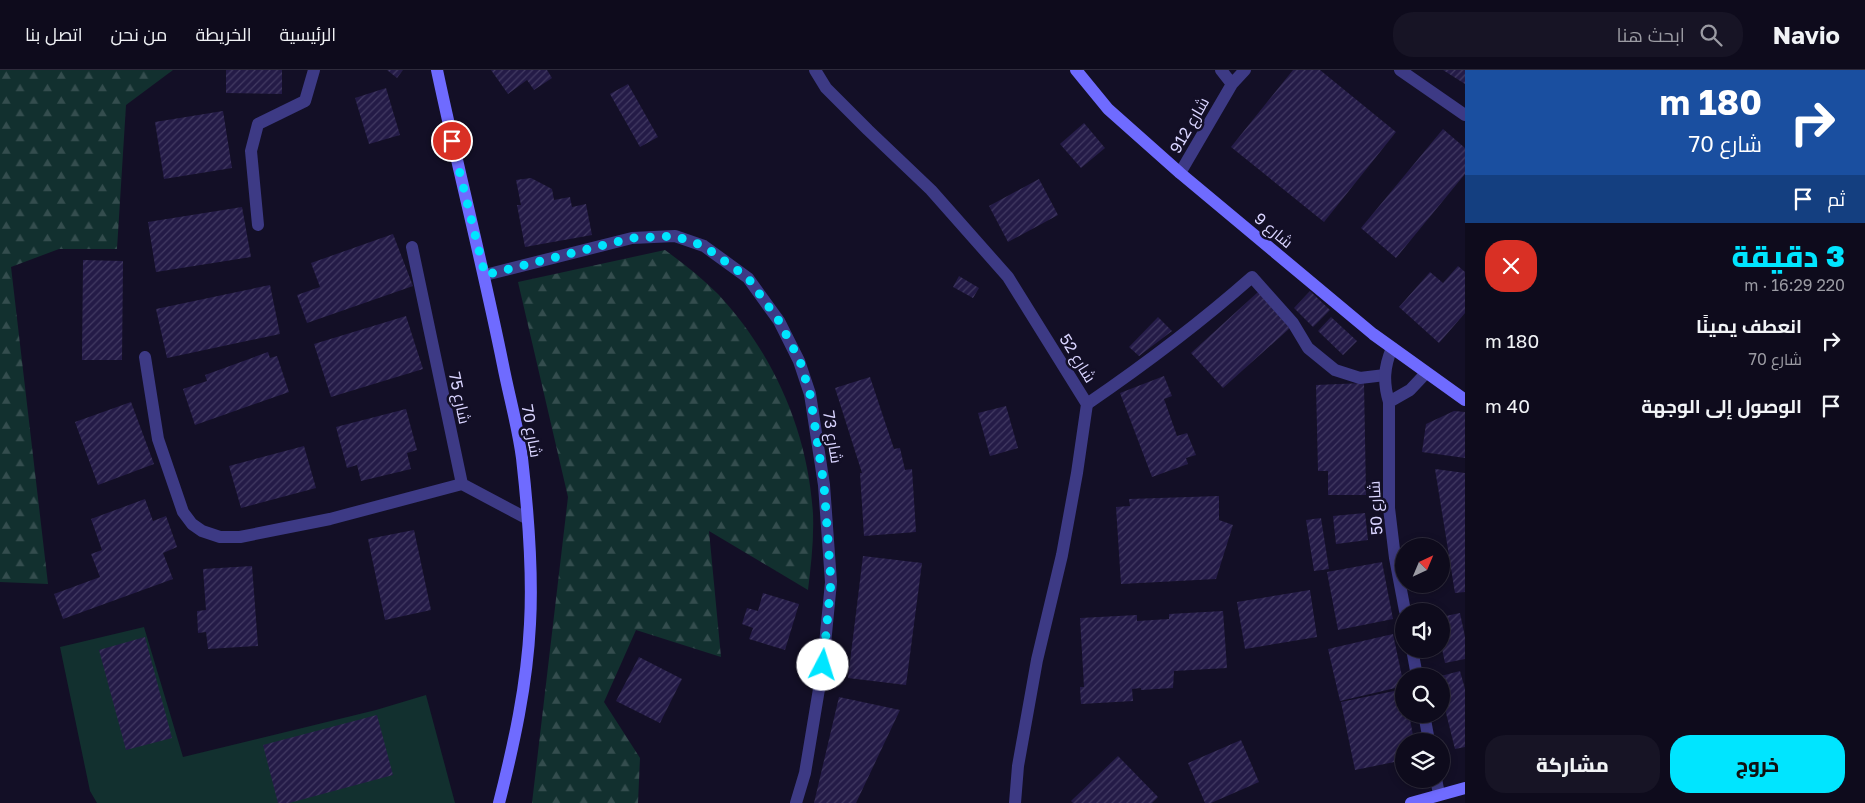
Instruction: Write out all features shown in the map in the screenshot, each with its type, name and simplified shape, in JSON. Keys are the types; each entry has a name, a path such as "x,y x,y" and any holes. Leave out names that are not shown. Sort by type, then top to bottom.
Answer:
{"street":[{"path":"258,225 251,151 258,124 306,100 314,70"},
{"name":"شارع 70","path":"437,70 452,141 485,275 521,457 526,518 530,624 526,678 517,730 500,803"},
{"name":"شارع 52","path":"815,70 826,88 931,190 1008,277 1088,404 1064,546 1037,660 1018,766 1015,803"},
{"name":"شارع 9","path":"1076,70 1108,109 1180,173 1392,348 1465,400"},
{"path":"1221,70 1232,84"},
{"name":"شارع 912","path":"1180,173 1232,84 1245,70"},
{"path":"1400,70 1465,115"},
{"name":"شارع 73","path":"485,275 632,238 675,236 704,246 748,278 779,321 800,361 810,394 824,485 831,582 823,665 805,773 796,803"},
{"name":"شارع 75","path":"412,247 462,484"},
{"path":"1088,404 1232,295 1252,277 1293,323 1308,348 1335,370 1360,378 1385,375"},
{"name":"شارع 50","path":"1392,348 1387,361 1385,375 1385,388 1389,402 1390,508 1395,558 1403,603"},
{"path":"145,357 158,439 183,512 192,524 202,532 220,537 240,537 330,519 462,484 526,518"},
{"path":"1389,402 1410,390 1426,373"},
{"path":"1438,788 1439,794"},
{"path":"1411,803 1465,788"}],"green space":[{"path":"0,70 173,70 126,105 117,249 59,249 11,267 48,584 0,582"},
{"path":"665,250 712,288 738,317 756,342 785,396 796,424 810,483 813,533 808,590 709,531 721,657 636,630 604,702 640,758 638,803 532,803 568,497 518,282"},
{"path":"144,627 183,757 376,710 426,695 455,803 97,803 90,791 60,647"}],"building":[{"path":"226,70 282,70 282,94 226,93"},
{"path":"387,70 403,70 397,78"},
{"path":"491,70 547,70 552,78 534,90 527,80 508,94"},
{"path":"1293,70 1320,70 1396,132 1324,222 1231,147"},
{"path":"1443,70 1465,70 1465,84"},
{"path":"628,84 658,137 640,147 610,94"},
{"path":"386,88 400,135 369,144 355,98"},
{"path":"223,111 232,168 164,179 155,122"},
{"path":"1084,123 1105,148 1081,168 1060,144"},
{"path":"1443,129 1465,148 1465,174 1396,258 1361,228"},
{"path":"531,178 552,189 554,200 570,197 572,207 586,204 592,235 525,247 517,205 521,205 516,180"},
{"path":"1039,179 1058,215 1008,242 989,206"},
{"path":"242,207 251,257 156,272 148,222"},
{"path":"393,234 413,286 307,323 297,295 320,287 311,263"},
{"path":"83,260 123,261 122,360 82,360"},
{"path":"1458,266 1465,272 1465,313 1439,343 1399,307 1430,272 1443,283"},
{"path":"959,276 979,288 973,298 953,287"},
{"path":"270,285 280,334 167,358 156,309"},
{"path":"1310,291 1330,310 1313,327 1294,308"},
{"path":"1258,292 1290,328 1223,388 1191,353"},
{"path":"406,316 423,369 331,397 314,344"},
{"path":"1158,317 1172,331 1139,356 1129,347"},
{"path":"1331,317 1357,341 1343,355 1318,331"},
{"path":"268,352 270,358 277,356 289,392 195,425 183,389 207,381 205,375"},
{"path":"1164,376 1172,396 1164,399 1177,436 1187,433 1196,455 1186,458 1188,464 1152,477 1120,393"},
{"path":"870,377 894,449 900,448 905,470 912,469 916,532 864,536 860,473 862,473 835,388"},
{"path":"1364,383 1366,495 1328,495 1328,471 1318,471 1316,385"},
{"path":"131,402 154,464 98,485 75,422"},
{"path":"1006,406 1018,448 990,456 978,413"},
{"path":"406,409 417,450 407,453 411,469 361,481 357,465 347,468 336,427"},
{"path":"1454,411 1465,412 1465,458 1422,452 1426,424"},
{"path":"304,446 316,488 241,508 229,466"},
{"path":"1435,469 1465,473 1465,592 1455,593 1450,562 1450,538 1446,538"},
{"path":"1219,496 1219,520 1233,525 1216,579 1121,584 1116,507 1130,506 1129,499"},
{"path":"145,499 153,521 166,516 177,547 163,553 173,579 63,619 54,594 100,577 91,554 102,550 91,519"},
{"path":"1365,513 1368,540 1336,544 1333,516"},
{"path":"1321,518 1329,569 1314,571 1306,520"},
{"path":"414,530 431,610 385,620 368,539"},
{"path":"863,556 922,563 906,685 848,678"},
{"path":"1382,562 1393,619 1338,630 1327,572"},
{"path":"252,566 258,646 208,649 206,632 198,633 197,611 206,610 203,569"},
{"path":"1310,590 1317,637 1245,649 1237,602"},
{"path":"763,593 799,604 785,650 749,639 753,628 742,624 747,608 758,611"},
{"path":"1223,611 1227,668 1174,671 1173,688 1132,689 1133,701 1081,704 1080,687 1084,687 1080,618 1137,615 1137,621 1169,619 1169,614"},
{"path":"1460,613 1465,637 1465,659 1445,663 1444,658 1450,658 1450,615"},
{"path":"1393,634 1395,658 1398,658 1400,668 1395,668 1395,688 1340,701 1328,649"},
{"path":"145,637 172,738 126,750 99,650"},
{"path":"639,657 682,679 660,723 616,701"},
{"path":"1460,671 1465,689 1465,747 1455,749 1448,723 1450,674"},
{"path":"1395,691 1395,723 1411,723 1413,733 1395,733 1395,762 1355,770 1341,702"},
{"path":"839,697 900,710 856,803 814,803"},
{"path":"377,715 393,775 289,803 278,803 263,745"},
{"path":"1241,740 1259,782 1211,803 1205,803 1188,763"},
{"path":"1118,756 1158,797 1152,803 1073,803 1071,801"}],"route":[{"path":"452,141 485,275 632,238 675,236 704,246 748,278 779,321 800,361 810,394 824,485 831,582 823,665"}]}
